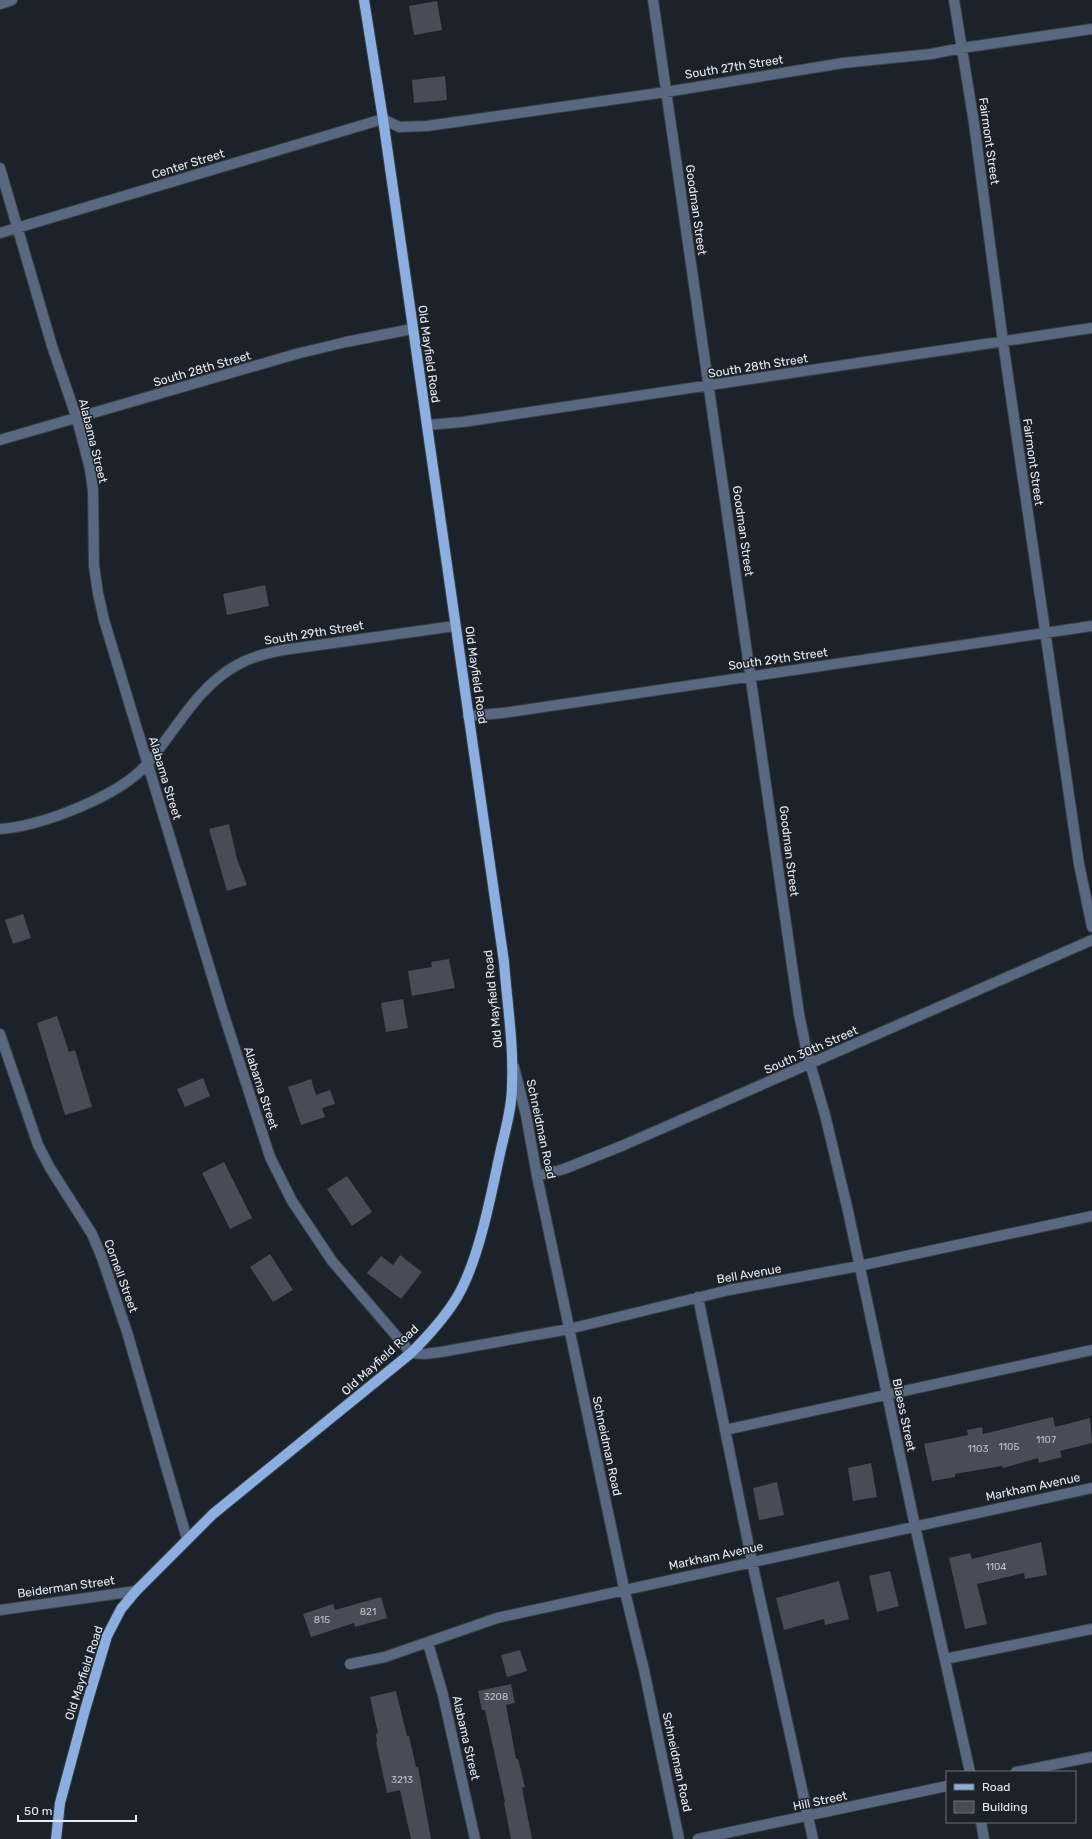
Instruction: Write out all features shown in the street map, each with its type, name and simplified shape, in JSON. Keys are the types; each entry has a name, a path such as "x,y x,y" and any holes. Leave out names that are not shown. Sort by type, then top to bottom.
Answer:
{"main road":[{"name":"Old Mayfield Road","path":"56,1839 60,1803 85,1710 107,1636 121,1609 136,1591 213,1514 411,1353 439,1324 456,1298 469,1270 487,1210 508,1118 512,1087 512,1057 504,962 383,119 364,0"}],"street":[{"path":"0,4 12,0"},
{"name":"Goodman Street","path":"653,0 799,1014 810,1064"},
{"name":"Fairmont Street","path":"954,0 975,131 1003,342 1079,864 1092,927"},
{"name":"South 27th Street","path":"383,119 398,127 427,126 666,92 822,66 930,54 1092,29"},
{"name":"Center Street","path":"0,233 383,119"},
{"name":"Alabama Street","path":"0,168 52,346 77,419 90,469 93,490 94,566 98,593 147,764 222,1010 270,1157 292,1201 332,1261 411,1353"},
{"name":"South 28th Street","path":"426,425 463,422 709,387 1092,328"},
{"name":"South 28th Street","path":"0,440 77,419 296,354 412,329"},
{"name":"South 29th Street","path":"0,829 52,818 73,810 128,782 147,764 177,723 202,693 218,678 237,665 259,656 283,650 455,626"},
{"name":"South 29th Street","path":"468,716 503,713 1092,626"},
{"name":"South 30th Street","path":"537,1176 564,1169 624,1145 1092,940"},
{"name":"Cornell Street","path":"0,1034 28,1121 38,1145 50,1168 92,1234 102,1258 127,1332 187,1540"},
{"name":"Schneidman Road","path":"512,1057 526,1115 537,1176 569,1329 624,1588 644,1670 679,1839"},
{"name":"Blaess Street","path":"810,1064 825,1114 970,1771"},
{"name":"Bell Avenue","path":"411,1353 425,1354 441,1352 569,1329 729,1290 859,1266 1092,1216"},
{"path":"698,1297 752,1562 813,1839"},
{"path":"726,1430 1092,1350"},
{"name":"Markham Avenue","path":"350,1664 385,1657 497,1618 624,1588 752,1562 1092,1488"},
{"name":"Beiderman Street","path":"0,1610 136,1591"},
{"path":"945,1659 1092,1629"},
{"name":"Alabama Street","path":"428,1642 443,1695 475,1839"},
{"path":"1021,1771 1092,1757"},
{"name":"Hill Street","path":"698,1839 808,1817 946,1786"},
{"path":"981,1823 984,1839"}],"building":[{"path":"437,1 442,30 414,35 409,6"},
{"path":"445,76 447,100 414,103 412,80"},
{"path":"265,585 269,606 227,615 223,594"},
{"path":"229,824 237,859 247,885 227,891 209,829"},
{"path":"23,914 31,938 13,944 5,920"},
{"path":"449,959 455,988 412,996 408,971 432,967 431,962"},
{"path":"403,999 408,1028 386,1032 381,1003"},
{"path":"57,1016 69,1052 75,1050 92,1107 65,1115 37,1023"},
{"path":"203,1078 210,1096 185,1107 177,1089"},
{"path":"311,1079 316,1095 330,1090 335,1104 322,1108 325,1117 301,1125 288,1087"},
{"path":"224,1162 252,1218 230,1229 202,1173"},
{"path":"347,1176 372,1212 352,1226 327,1189"},
{"path":"270,1254 293,1290 273,1302 250,1267"},
{"path":"400,1255 422,1272 401,1299 367,1273 381,1256 393,1265"},
{"path":"1053,1417 1055,1427 1090,1418 1092,1443 1060,1451 1062,1457 1039,1463 1038,1458 1003,1468 1002,1466 955,1474 955,1477 932,1481 924,1444 968,1435 967,1430 982,1427 983,1434"},
{"path":"871,1463 877,1497 853,1501 848,1468"},
{"path":"777,1482 784,1515 759,1520 753,1488"},
{"path":"1041,1542 1047,1575 1025,1579 1024,1573 977,1584 987,1624 965,1629 949,1558 970,1553 972,1559"},
{"path":"890,1571 899,1606 877,1612 869,1576"},
{"path":"839,1581 849,1619 825,1625 824,1619 784,1630 776,1598"},
{"path":"381,1597 387,1618 355,1627 354,1623 311,1637 303,1614 333,1604 335,1610"},
{"path":"520,1650 527,1671 507,1677 501,1655"},
{"path":"511,1684 515,1703 506,1705 516,1759 518,1759 525,1787 522,1788 532,1839 511,1839 505,1802 485,1710 482,1710 478,1691"},
{"path":"396,1691 407,1736 409,1736 416,1767 418,1767 431,1839 411,1839 400,1790 387,1793 376,1742 376,1734 378,1733 370,1697"}]}
